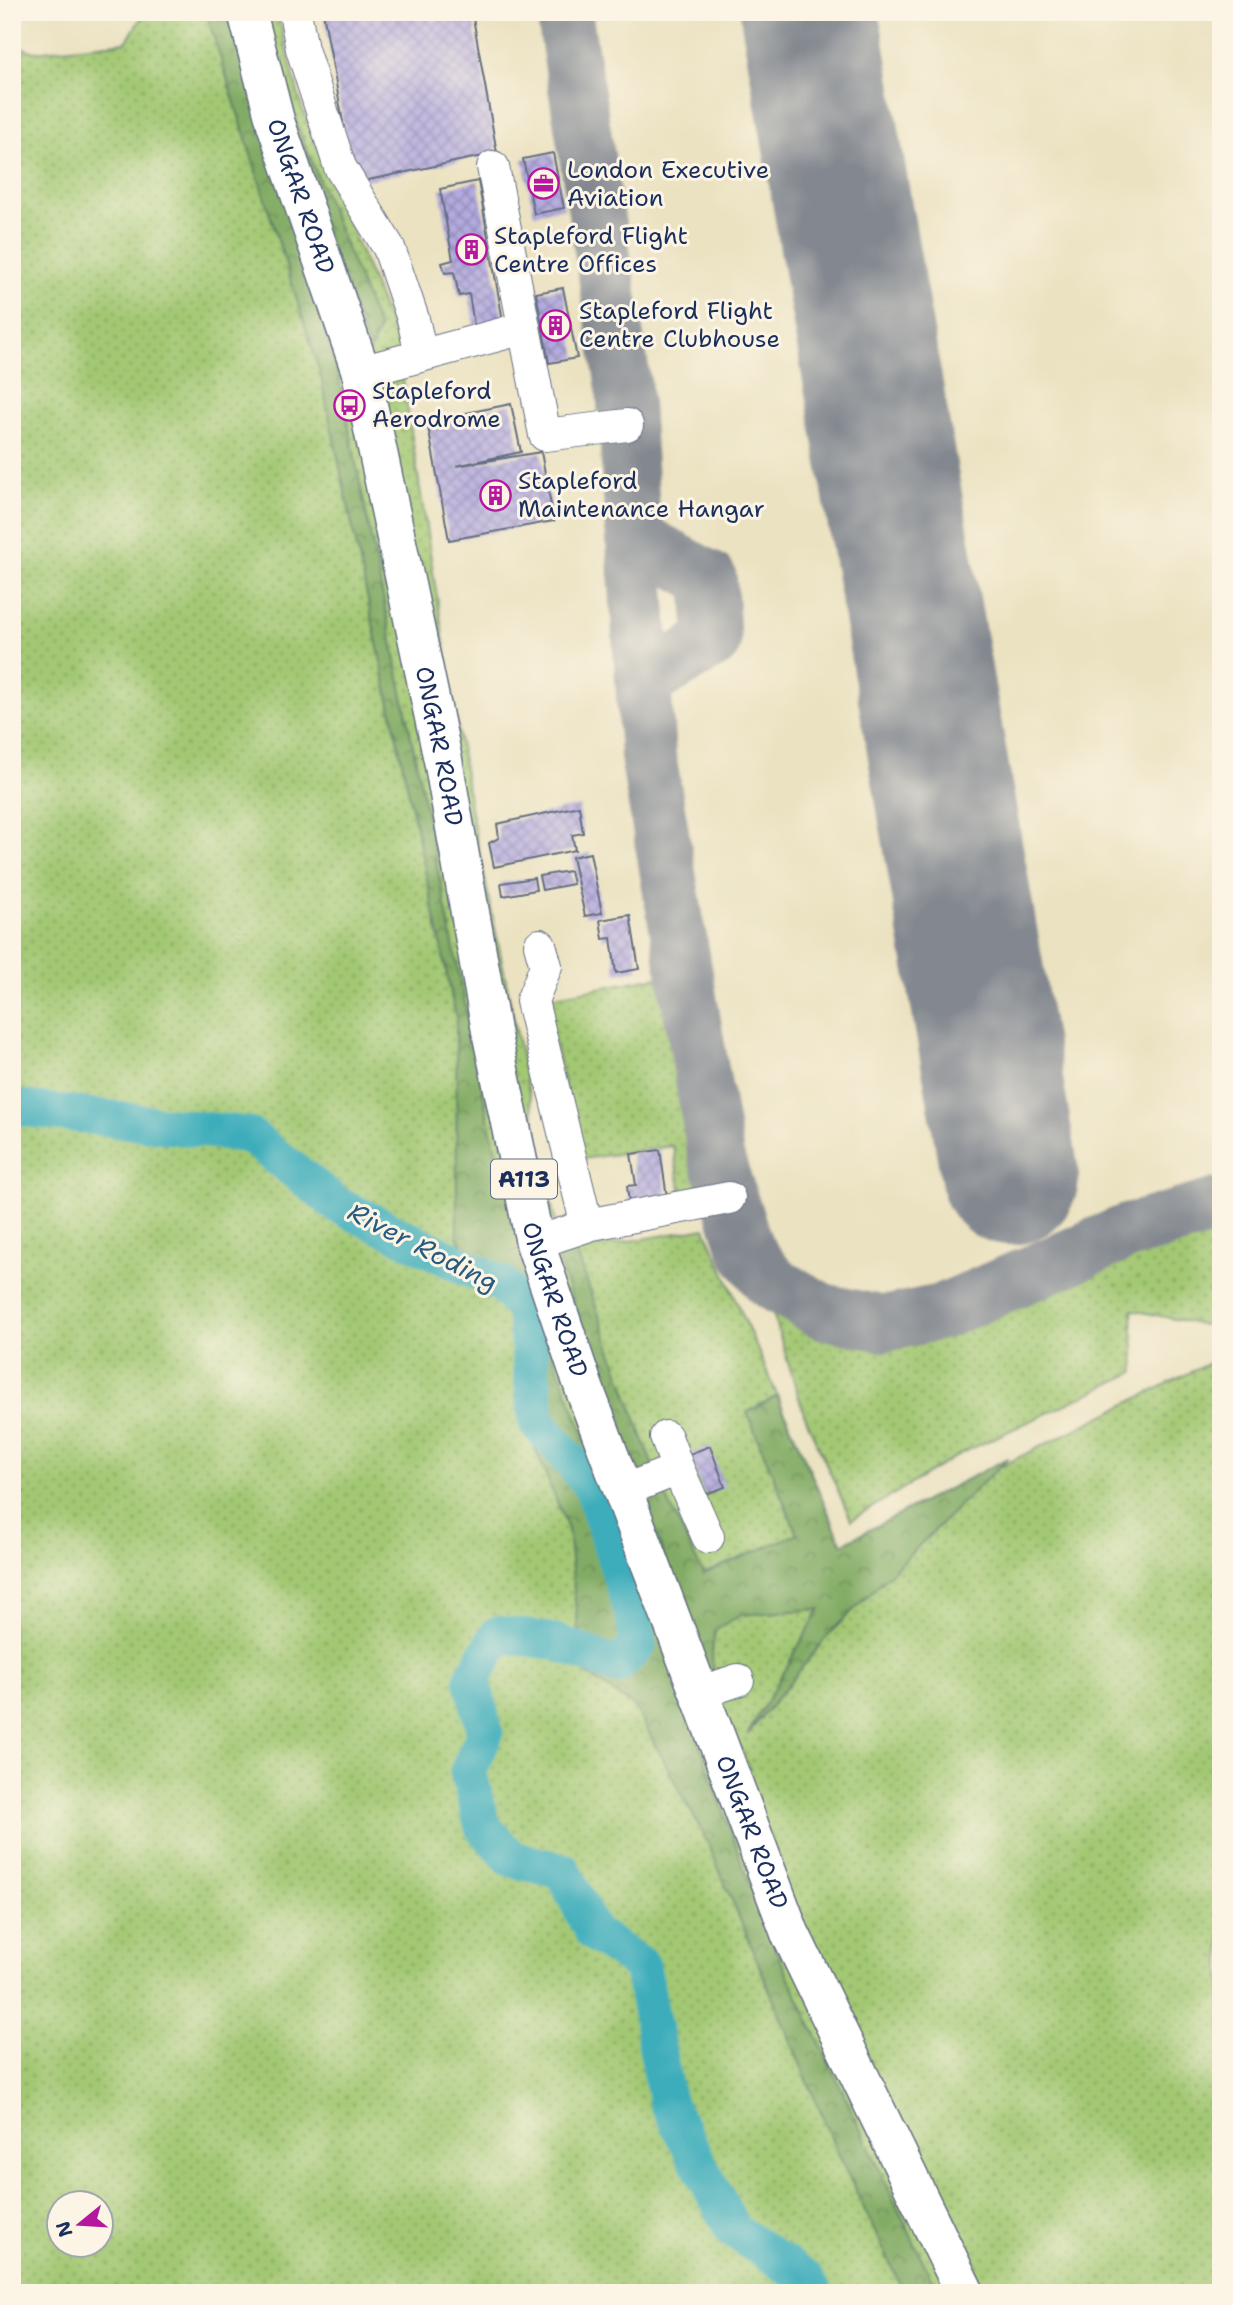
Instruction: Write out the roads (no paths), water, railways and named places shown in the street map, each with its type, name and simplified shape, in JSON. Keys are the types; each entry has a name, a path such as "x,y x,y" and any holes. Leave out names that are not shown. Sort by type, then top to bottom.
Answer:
{"main road":[{"name":"ONGAR ROAD","path":"247,12 276,124 360,372 443,760 491,1031 535,1243 623,1490 790,1933 965,2293"}],"lane":[{"path":"295,12 302,49 340,167 365,203 390,248 413,319 421,354"},
{"path":"493,167 545,435 627,425"},
{"path":"360,372 524,328"},
{"path":"540,945 545,967 532,1001 585,1218 592,1224"},
{"path":"535,1243 592,1224 729,1198"},
{"path":"666,1437 708,1537"},
{"path":"623,1490 678,1469"},
{"path":"699,1693 738,1680"}],"waterway":[{"name":"River Roding","path":"12,1107 249,1135 338,1205 503,1285 525,1311 537,1422 592,1486 634,1617 638,1645 617,1666 556,1642 498,1634 472,1679 485,1733 468,1772 483,1827 512,1859 563,1871 593,1933 642,1966 667,2102 733,2230 806,2279 814,2293"}],"place":[{"name":"London Executive Aviation","path":"544,184"},
{"name":"Stapleford Flight Centre Offices","path":"471,250"},
{"name":"Stapleford Flight Centre Clubhouse","path":"556,325"},
{"name":"Stapleford Aerodrome","path":"349,405"},
{"name":"Stapleford Maintenance Hangar","path":"495,495"}]}
